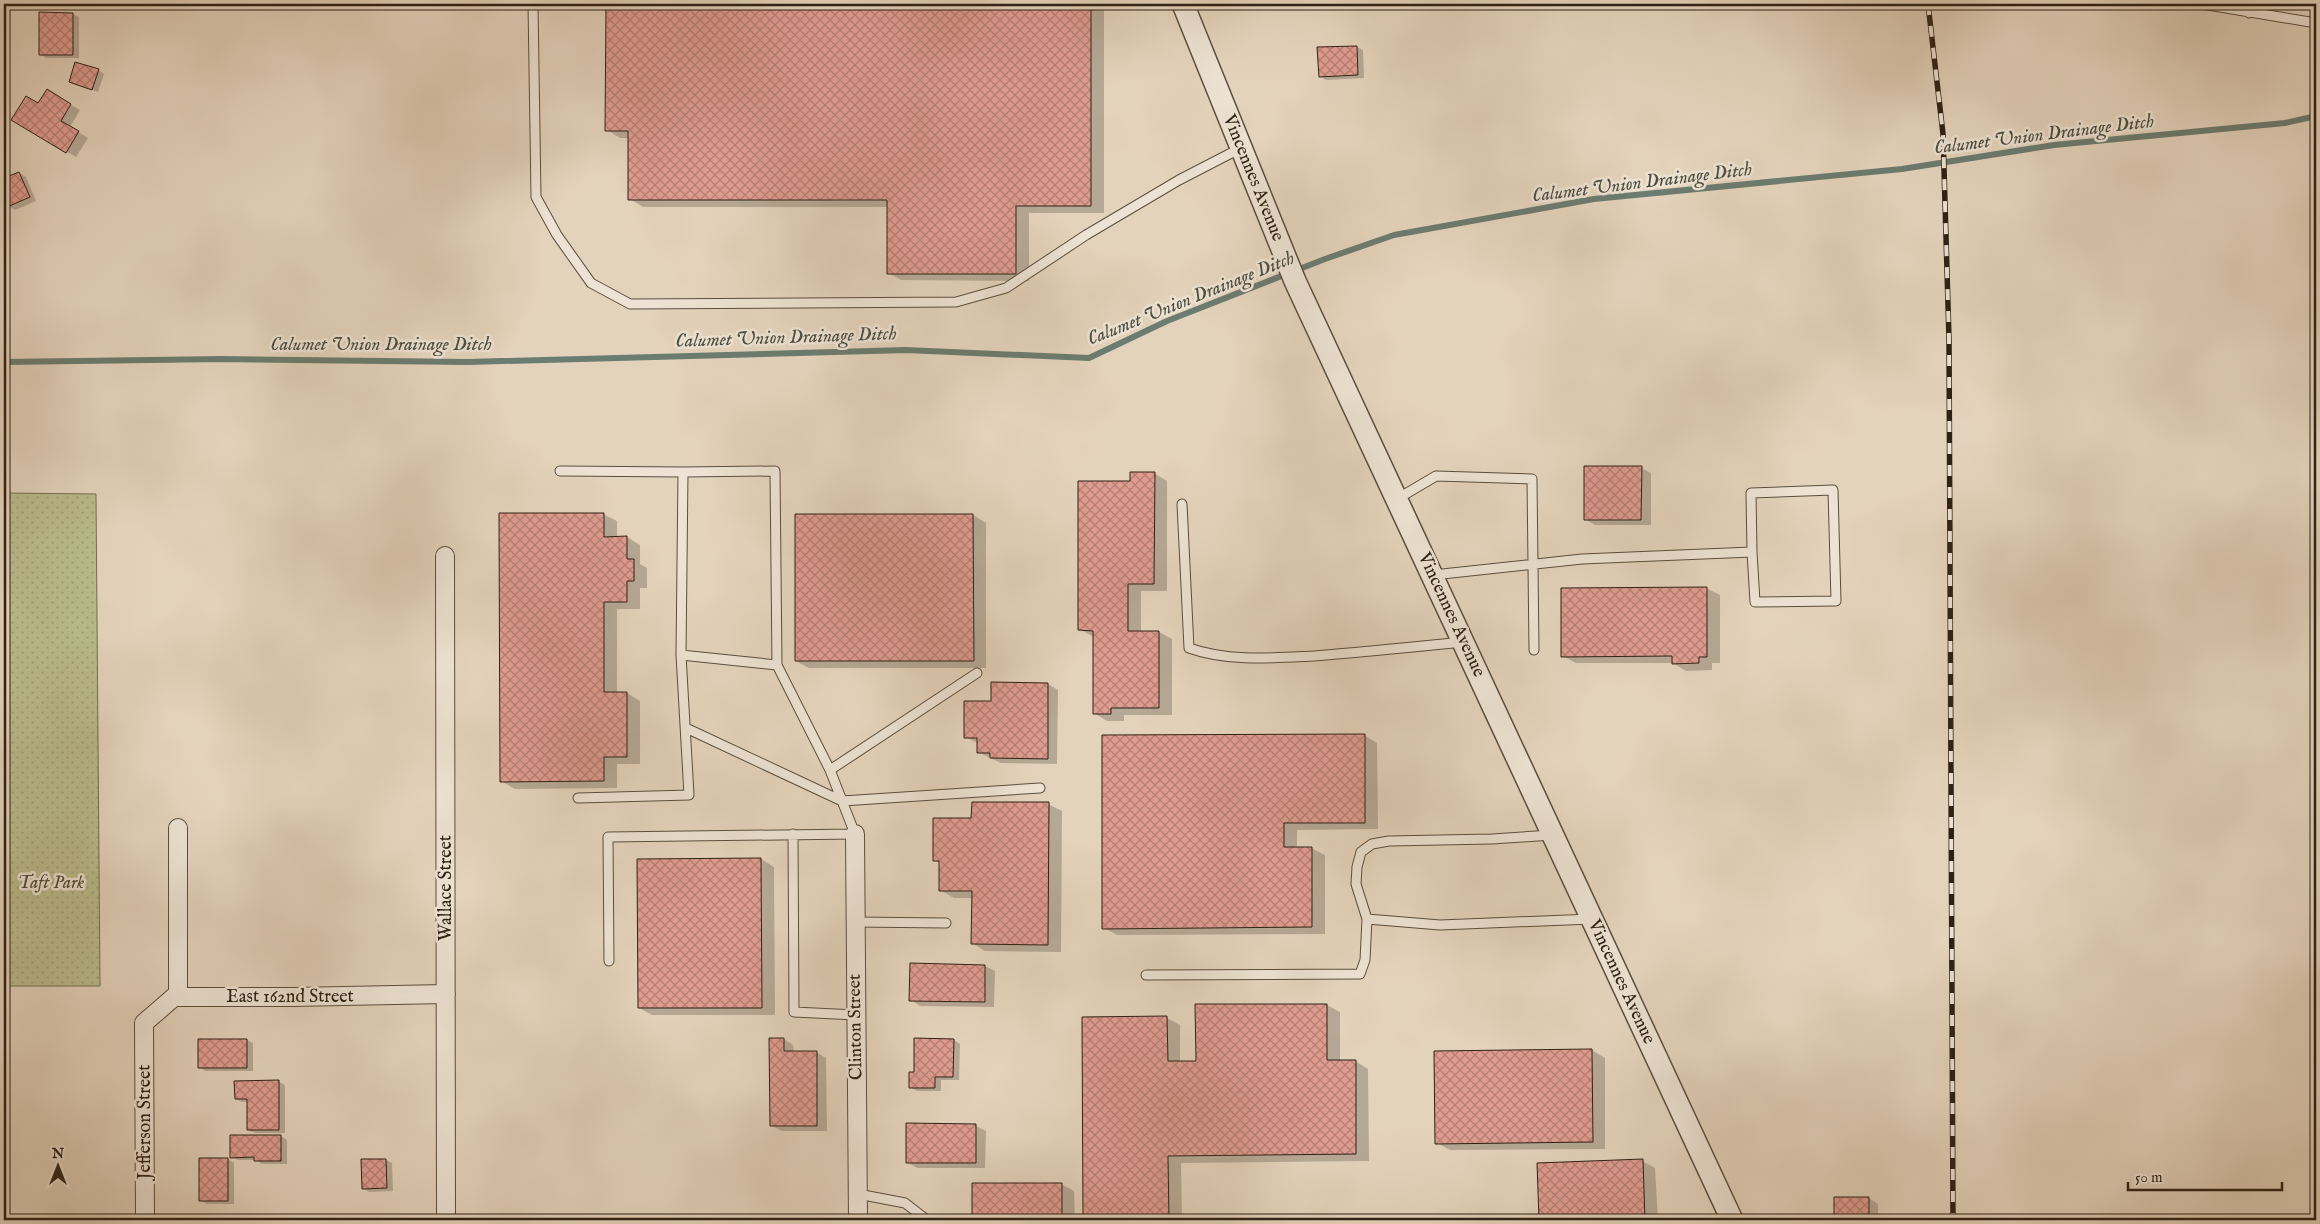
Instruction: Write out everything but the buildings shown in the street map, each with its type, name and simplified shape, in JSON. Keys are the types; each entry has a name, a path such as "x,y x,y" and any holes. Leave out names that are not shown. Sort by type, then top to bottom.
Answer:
{"street":[{"name":"Vincennes Avenue","path":"1183,4 1295,281 1732,1220"},
{"name":"Wallace Street","path":"445,556 446,1220"},
{"path":"178,828 178,997"},
{"name":"Clinton Street","path":"855,834 858,1220"},
{"name":"East 162nd Street","path":"178,997 446,994"},
{"name":"Jefferson Street","path":"145,1220 144,1024 174,997 178,997"}],"lane":[{"path":"533,4 536,197 557,235 591,284 630,304 956,302 1006,288 1086,236 1179,180 1241,148"},
{"path":"2202,4 2316,23"},
{"path":"2249,13 2264,4"},
{"path":"560,471 775,471 777,665 830,770 855,834 608,837 609,961"},
{"path":"578,798 689,795 681,655 683,472"},
{"path":"1396,499 1436,476 1532,479 1534,650"},
{"path":"1833,490 1836,601 1755,602 1752,552 1751,493 1833,490"},
{"path":"1182,504 1189,648 1204,654 1279,658 1379,651 1463,642"},
{"path":"1433,575 1532,563 1752,552"},
{"path":"681,655 777,665"},
{"path":"830,770 977,673"},
{"path":"686,728 842,801 1040,788"},
{"path":"793,834 794,1012 856,1015"},
{"path":"1146,975 1360,974 1365,960 1367,919 1356,884 1357,867 1361,852 1372,844 1389,841 1492,839 1552,835"},
{"path":"1367,919 1440,925 1592,919"},
{"path":"856,922 946,923"},
{"path":"858,1194 905,1202 927,1220"}],"green space":[{"name":"Taft Park","path":"4,493 96,494 100,986 4,986"}],"waterway":[{"name":"Calumet Union Drainage Ditch","path":"4,362 222,359 468,362 906,350 1089,358 1167,321 1325,259 1394,235 1594,199 1902,169 2054,145 2285,123 2316,116"}],"railway":[{"path":"1928,4 1943,134 1949,339 1953,1220"}]}
